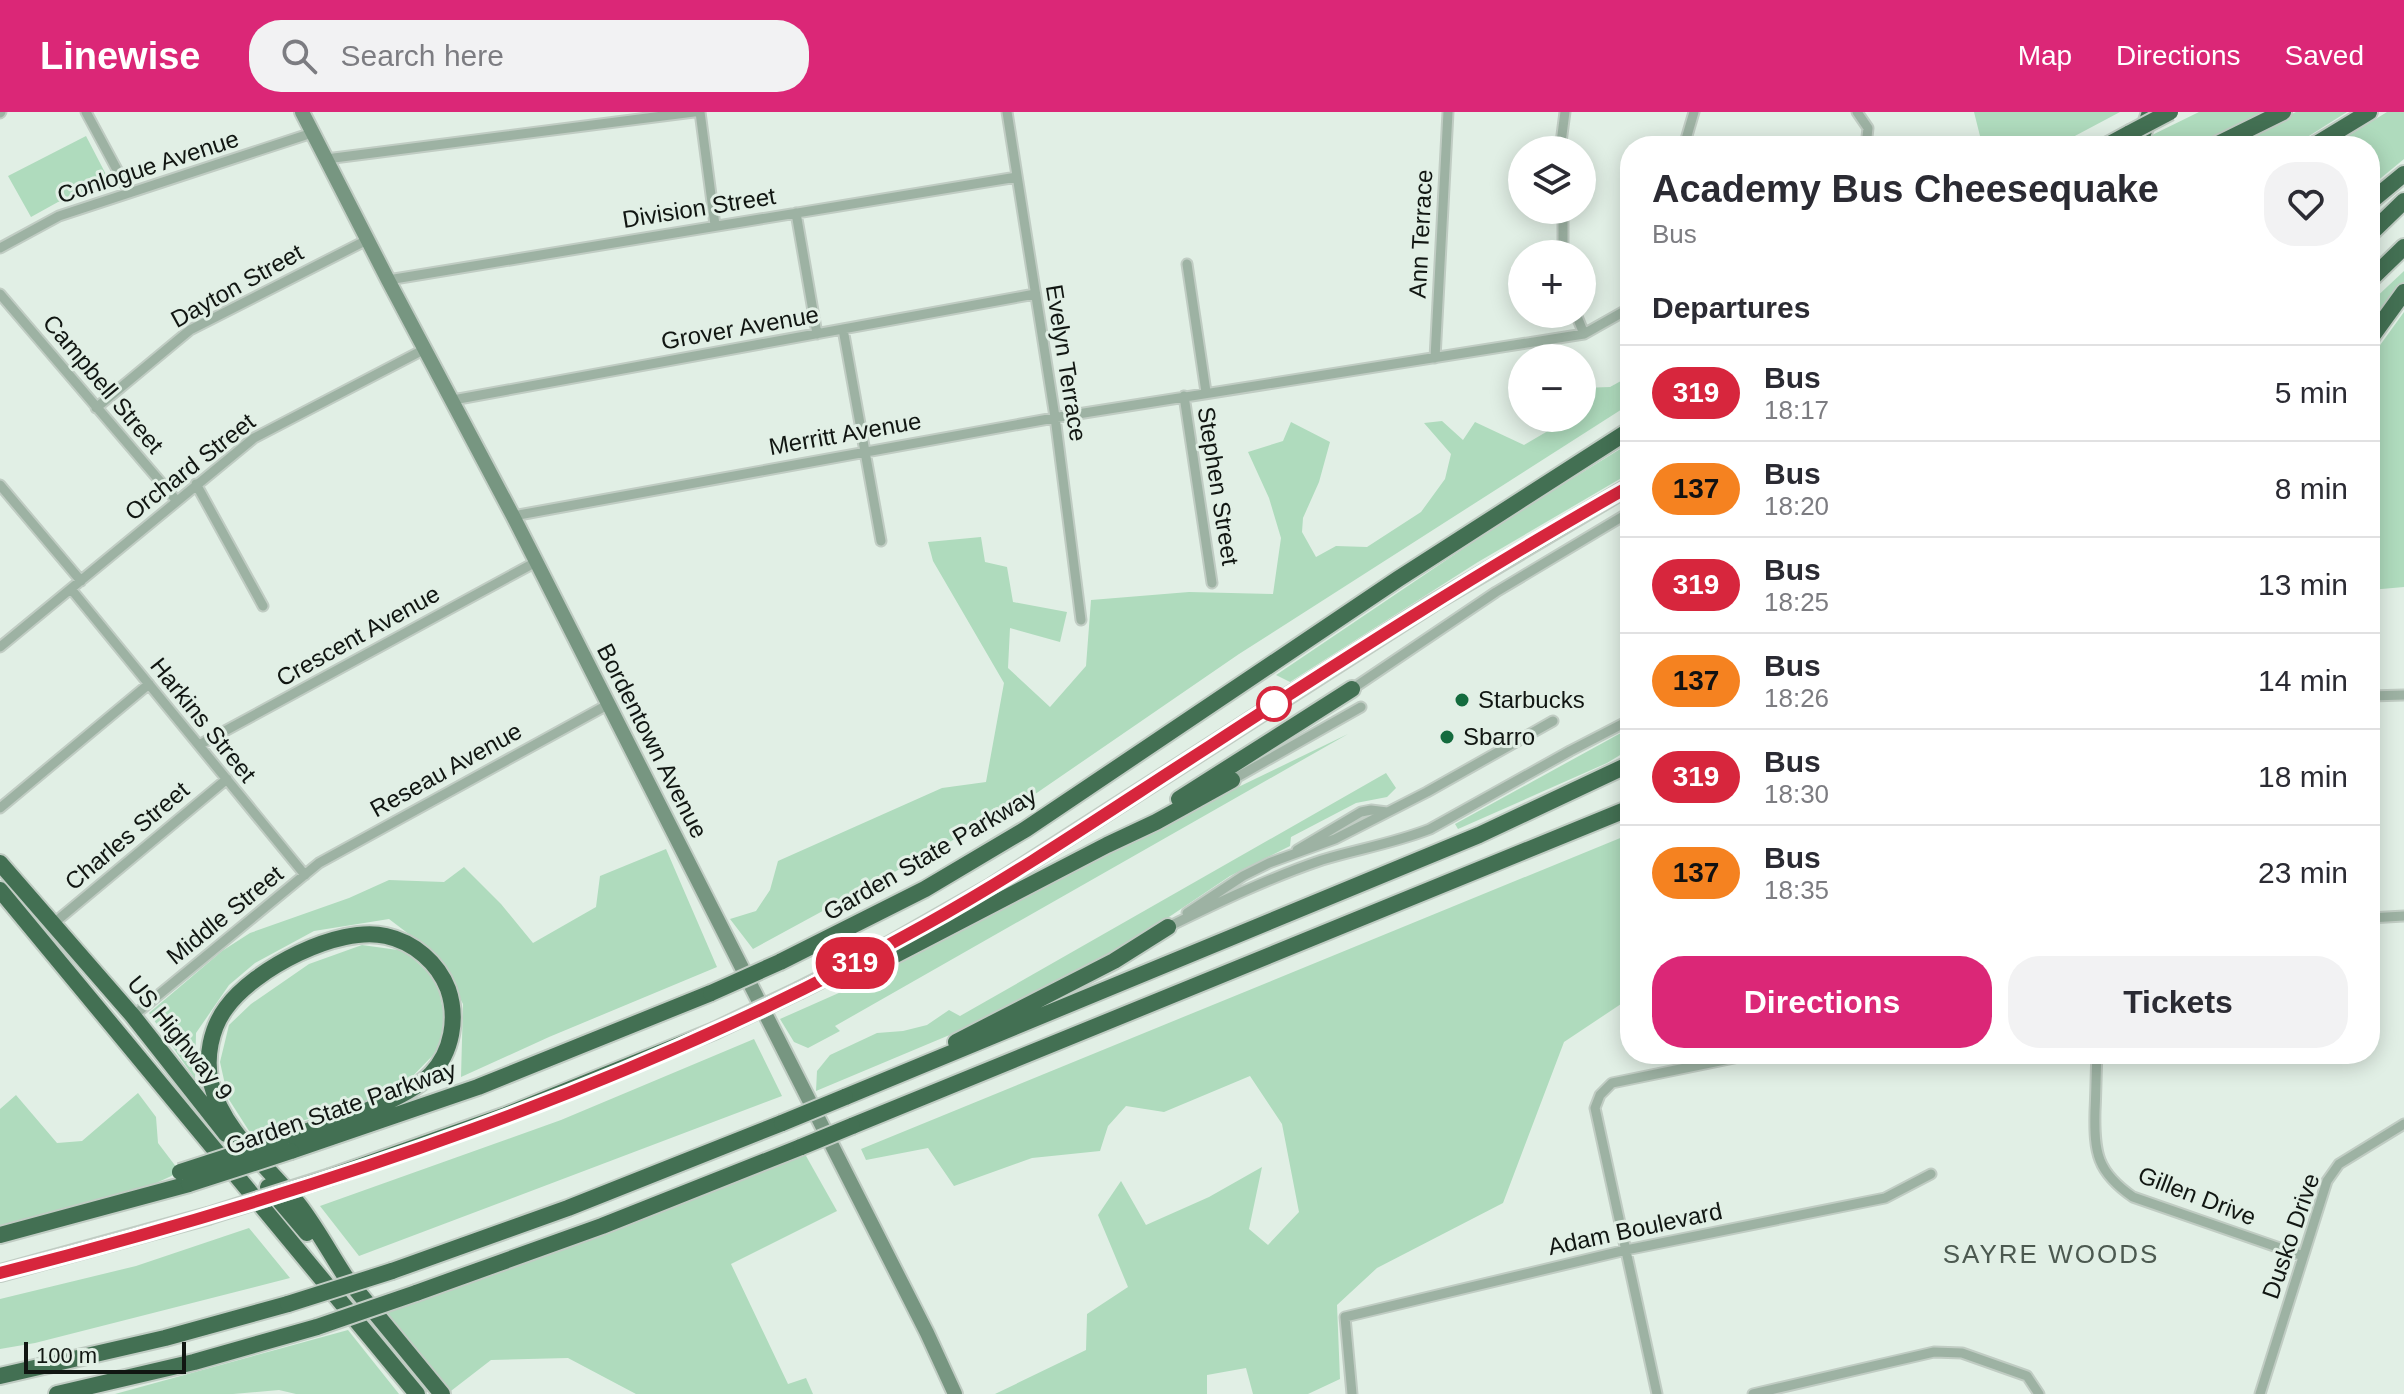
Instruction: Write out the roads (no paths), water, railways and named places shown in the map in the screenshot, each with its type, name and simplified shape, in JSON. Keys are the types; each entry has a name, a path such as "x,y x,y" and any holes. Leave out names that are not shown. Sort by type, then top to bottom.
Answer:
{"highway":[{"path":"2136,136 2150,112"},
{"path":"2139,136 2170,112"},
{"path":"2234,136 2283,112"},
{"path":"2329,136 2369,112"},
{"path":"2380,194 2404,174"},
{"path":"2380,224 2404,201"},
{"path":"2380,270 2404,247"},
{"path":"2380,325 2404,292"},
{"name":"Garden State Parkway","path":"286,1145 478,1087 611,1035 780,962 913,895 1026,829 1445,548 1620,436"},
{"path":"0,1273 208,1216 506,1115 714,1031 800,990 889,945 991,887 1433,603 1620,492"},
{"path":"1107,845 1352,689"},
{"path":"0,1376 140,1344 288,1304 392,1271 568,1208 782,1123 1479,835 1620,769"},
{"path":"800,990 880,963 1232,780"},
{"path":"57,1394 194,1362 317,1327 602,1226 1620,811"},
{"name":"US Highway 9","path":"0,863 133,1016 289,1213 442,1394"},
{"name":"US Highway 9","path":"0,890 417,1394"},
{"path":"914,1068 976,1030 1114,961 1168,927"},
{"path":"0,1235 115,1202 184,1178 286,1145 406,1092 423,1081 438,1066 451,1038 452,1007 443,978 430,961 415,948 386,936 366,934 332,942 294,956 262,975 221,1015 211,1043 208,1064 211,1084 224,1114 237,1133 300,1206 345,1276"}],"street":[{"path":"86,112 129,192"},
{"name":"Bordentown Avenue","path":"302,112 609,704 955,1394"},
{"path":"326,159 697,112 715,225"},
{"name":"Evelyn Terrace","path":"1007,112 1055,417 1081,620"},
{"name":"Ann Terrace","path":"1435,358 1448,112"},
{"path":"1562,136 1565,112"},
{"path":"1687,136 1694,112"},
{"path":"1857,112 1868,128 1867,136"},
{"name":"Conlogue Avenue","path":"0,248 59,216 312,133"},
{"name":"Division Street","path":"388,280 1017,177"},
{"path":"796,213 817,334"},
{"name":"Dayton Street","path":"96,408 190,330 367,240"},
{"name":"Stephen Street","path":"1187,264 1206,392"},
{"name":"Campbell Street","path":"0,294 176,500"},
{"name":"Grover Avenue","path":"453,400 1035,294"},
{"path":"1206,392 1584,334 1620,314"},
{"path":"1582,328 1584,334"},
{"path":"843,329 881,541"},
{"name":"Orchard Street","path":"0,647 242,446 425,349"},
{"name":"Merritt Avenue","path":"513,516 1206,392"},
{"name":"Stephen Street","path":"1184,396 1212,583"},
{"path":"196,484 263,606"},
{"path":"0,485 81,581"},
{"path":"1352,689 1496,592 1620,518"},
{"name":"Crescent Avenue","path":"199,745 536,562"},
{"name":"Harkins Street","path":"71,589 305,875"},
{"path":"0,808 149,684"},
{"path":"2380,696 2404,695"},
{"name":"Reseau Avenue","path":"305,875 345,848 609,704"},
{"path":"1232,780 1361,707"},
{"path":"1168,927 1230,883 1287,857 1361,812 1388,812 1553,721"},
{"path":"1168,927 1275,877 1324,859 1430,829 1620,725"},
{"name":"Charles Street","path":"54,923 227,779"},
{"name":"Middle Street","path":"133,1016 305,875"},
{"path":"2380,917 2404,916"},
{"path":"1657,1394 1595,1108 1600,1095 1612,1083 1705,1064"},
{"name":"Gillen Drive","path":"2097,1064 2095,1145 2101,1164 2115,1185 2133,1197 2303,1256"},
{"name":"Dusko Drive","path":"2260,1394 2327,1181 2339,1164 2404,1124"},
{"name":"Adam Boulevard","path":"1352,1394 1345,1317 1626,1250 1885,1198 1931,1174"},
{"path":"1753,1394 1934,1352 1962,1353 2027,1376 2039,1394"}],"place":[{"name":"Starbucks","path":"1462,700"},
{"name":"Sbarro","path":"1447,737"}],"district":[{"name":"SAYRE WOODS","path":"2051,1254"}]}
